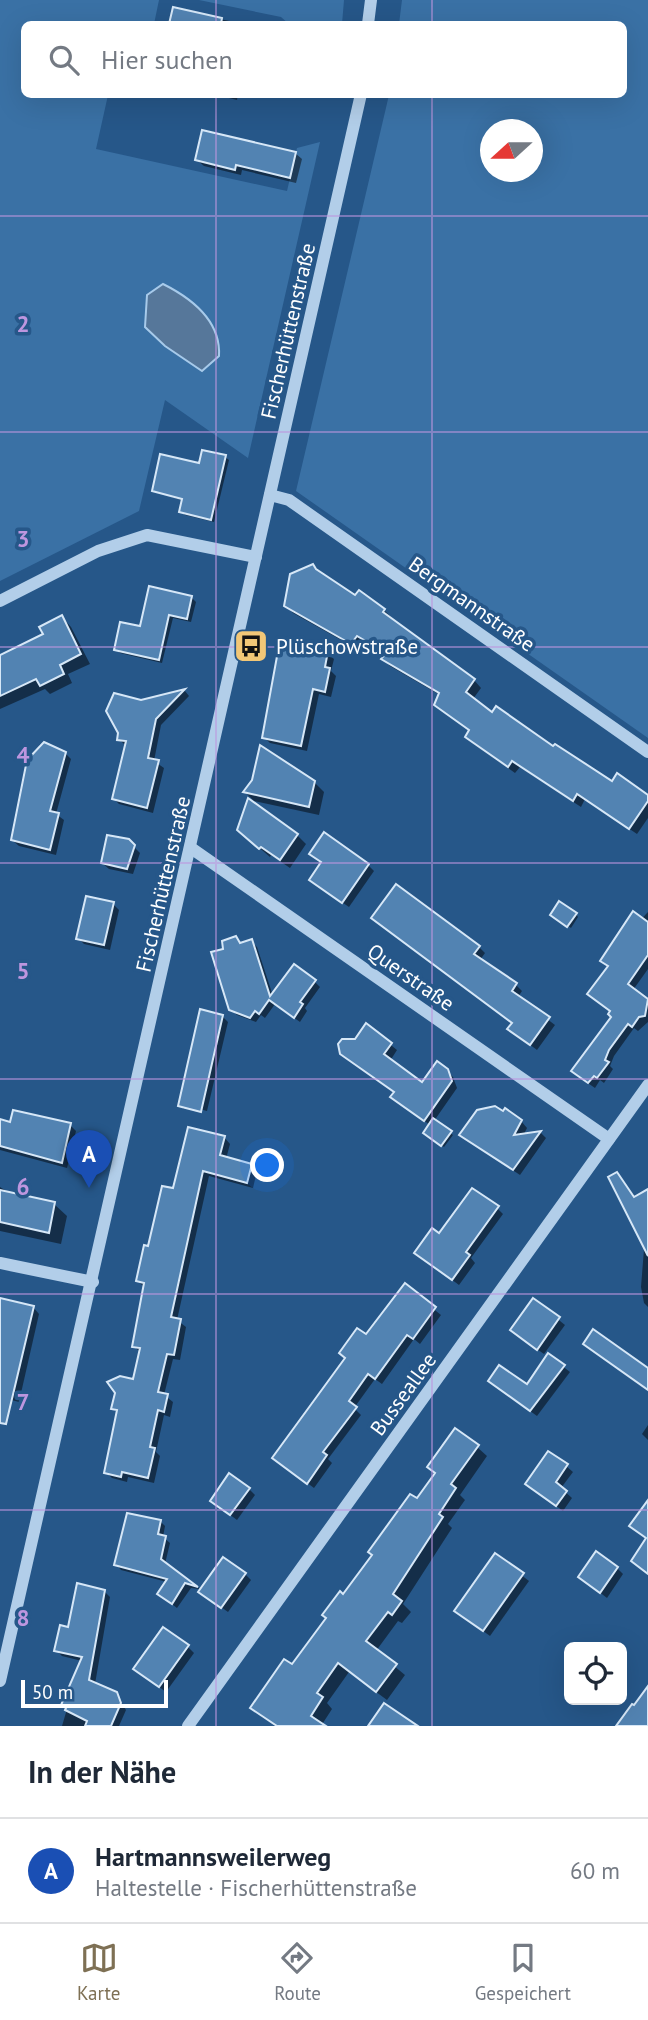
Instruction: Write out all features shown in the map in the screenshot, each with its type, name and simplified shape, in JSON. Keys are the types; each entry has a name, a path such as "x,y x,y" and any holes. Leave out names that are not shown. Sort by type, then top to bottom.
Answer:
{"street":[{"path":"368,21 370,0"},
{"name":"Fischerhüttenstraße","path":"0,1681 93,1282 360,98"},
{"name":"Bergmannstraße","path":"270,495 289,500 648,752"},
{"path":"0,601 98,551 147,535 256,557"},
{"name":"Querstraße","path":"191,848 609,1139"},
{"name":"Busseallee","path":"188,1726 648,1085"},
{"path":"0,1264 93,1282"}],"shaded area":[{"path":"0,0 159,0 155,21 21,21 21,98 107,98 96,149 287,191 297,148 320,142 248,458 165,400 139,511 0,581"},
{"path":"199,0 344,0 342,21 286,21 281,17"},
{"path":"402,0 648,0 648,738 296,491 388,98 627,98 627,21 399,21"},
{"path":"163,284 194,304 215,332 219,356 202,371 165,346 145,327 147,295"}],"building":[{"path":"173,7 222,18 222,21 170,21"},
{"path":"202,130 296,152 290,178 236,165 235,170 195,160"},
{"path":"202,450 226,455 211,520 179,512 182,499 152,491 160,454 199,463"},
{"path":"313,564 316,569 355,595 359,590 385,609 383,612 475,679 466,692 492,712 496,706 553,746 555,744 612,781 617,773 648,795 648,801 629,829 577,794 573,801 512,761 508,767 465,737 469,730 434,705 439,693 381,659 386,653 357,636 351,644 284,606 290,574"},
{"path":"149,586 192,596 187,619 169,615 159,660 114,650 120,622 140,626"},
{"path":"62,615 81,654 60,665 64,674 40,686 36,679 0,696 0,655 43,634 39,627"},
{"path":"280,640 328,651 325,667 330,668 325,692 313,689 301,746 262,738"},
{"path":"185,689 156,719 148,758 159,760 147,808 112,799 126,741 117,740 118,733 106,711 114,693 141,700"},
{"path":"44,742 66,752 50,811 59,813 50,850 11,840 27,760"},
{"path":"260,745 315,781 309,807 243,792 252,780"},
{"path":"248,798 298,834 280,860 261,847 259,849 237,830"},
{"path":"324,832 369,864 342,903 309,880 321,862 309,854"},
{"path":"107,835 129,839 135,845 127,869 101,863"},
{"path":"396,884 480,946 474,954 517,983 512,991 550,1017 530,1045 507,1029 512,1023 371,918"},
{"path":"86,896 114,902 104,945 76,939"},
{"path":"559,901 577,913 567,927 550,915"},
{"path":"633,911 648,922 648,955 628,984 648,999 645,1016 639,1017 632,1027 628,1024 609,1050 605,1060 609,1062 597,1078 594,1076 588,1083 571,1071 611,1017 608,1014 610,1011 587,994 608,966 600,961"},
{"path":"236,936 240,943 252,939 270,996 294,964 316,980 300,1002 303,1004 294,1018 269,1000 259,1014 255,1011 250,1018 229,1010 211,952 223,949 222,941"},
{"path":"200,1009 223,1015 201,1112 178,1106"},
{"path":"366,1023 392,1043 384,1054 422,1082 437,1061 448,1069 452,1081 424,1121 390,1097 394,1092 340,1054 338,1044 342,1039 355,1039"},
{"path":"495,1106 503,1111 505,1108 522,1120 514,1135 541,1131 513,1170 459,1135 477,1110"},
{"path":"13,1110 71,1123 62,1163 0,1146 0,1119 10,1122"},
{"path":"433,1118 452,1131 441,1146 423,1133"},
{"path":"188,1127 225,1136 220,1155 252,1164 247,1183 203,1171 171,1317 181,1319 174,1355 167,1354 158,1392 168,1394 164,1412 158,1410 150,1447 155,1448 148,1478 122,1472 121,1477 104,1473 117,1410 111,1409 115,1393 107,1382 120,1376 133,1379 140,1348 132,1347 144,1283 136,1281 144,1245 148,1246 162,1186 173,1188"},
{"path":"617,1172 634,1197 648,1189 648,1256 608,1177"},
{"path":"472,1188 499,1206 466,1252 470,1255 452,1280 414,1253 432,1228 439,1233"},
{"path":"0,1190 55,1202 49,1233 0,1222"},
{"path":"405,1283 436,1307 413,1339 407,1335 375,1379 368,1374 349,1401 357,1407 323,1452 327,1455 307,1484 272,1458 345,1358 339,1353 357,1328 366,1334"},
{"path":"0,1298 34,1306 6,1424 0,1423"},
{"path":"533,1298 560,1317 537,1350 510,1330"},
{"path":"593,1329 648,1368 648,1390 583,1344"},
{"path":"548,1353 565,1365 530,1411 488,1381 499,1365 527,1384"},
{"path":"455,1428 479,1445 451,1484 456,1488 439,1514 443,1517 393,1594 402,1601 392,1615 388,1612 366,1641 397,1664 376,1692 338,1663 317,1693 323,1697 311,1716 326,1726 277,1726 250,1708 284,1659 292,1664 326,1618 322,1615 340,1591 343,1594 372,1555 368,1552 410,1494 417,1498 435,1473 427,1467"},
{"path":"548,1451 568,1464 556,1482 567,1491 556,1506 525,1484"},
{"path":"229,1473 250,1488 230,1515 210,1501"},
{"path":"648,1500 648,1574 631,1561 646,1538 629,1526"},
{"path":"127,1513 161,1520 158,1534 166,1536 161,1559 198,1587 185,1583 172,1604 157,1594 167,1579 114,1565"},
{"path":"596,1551 618,1567 600,1593 578,1577"},
{"path":"495,1553 524,1573 483,1631 454,1611"},
{"path":"223,1557 246,1573 221,1608 198,1592"},
{"path":"77,1583 105,1590 89,1680 117,1692 121,1703 111,1726 85,1726 87,1721 65,1710 61,1705 82,1657 54,1651 60,1625 68,1627"},
{"path":"163,1627 189,1645 159,1687 133,1669"},
{"path":"648,1686 648,1726 616,1726 632,1704 634,1705"},
{"path":"384,1703 418,1726 368,1726"}],"place":[{"name":"Plüschowstraße","path":"251,646"},
{"name":"Hartmannsweilerweg","path":"89,1188"}]}
